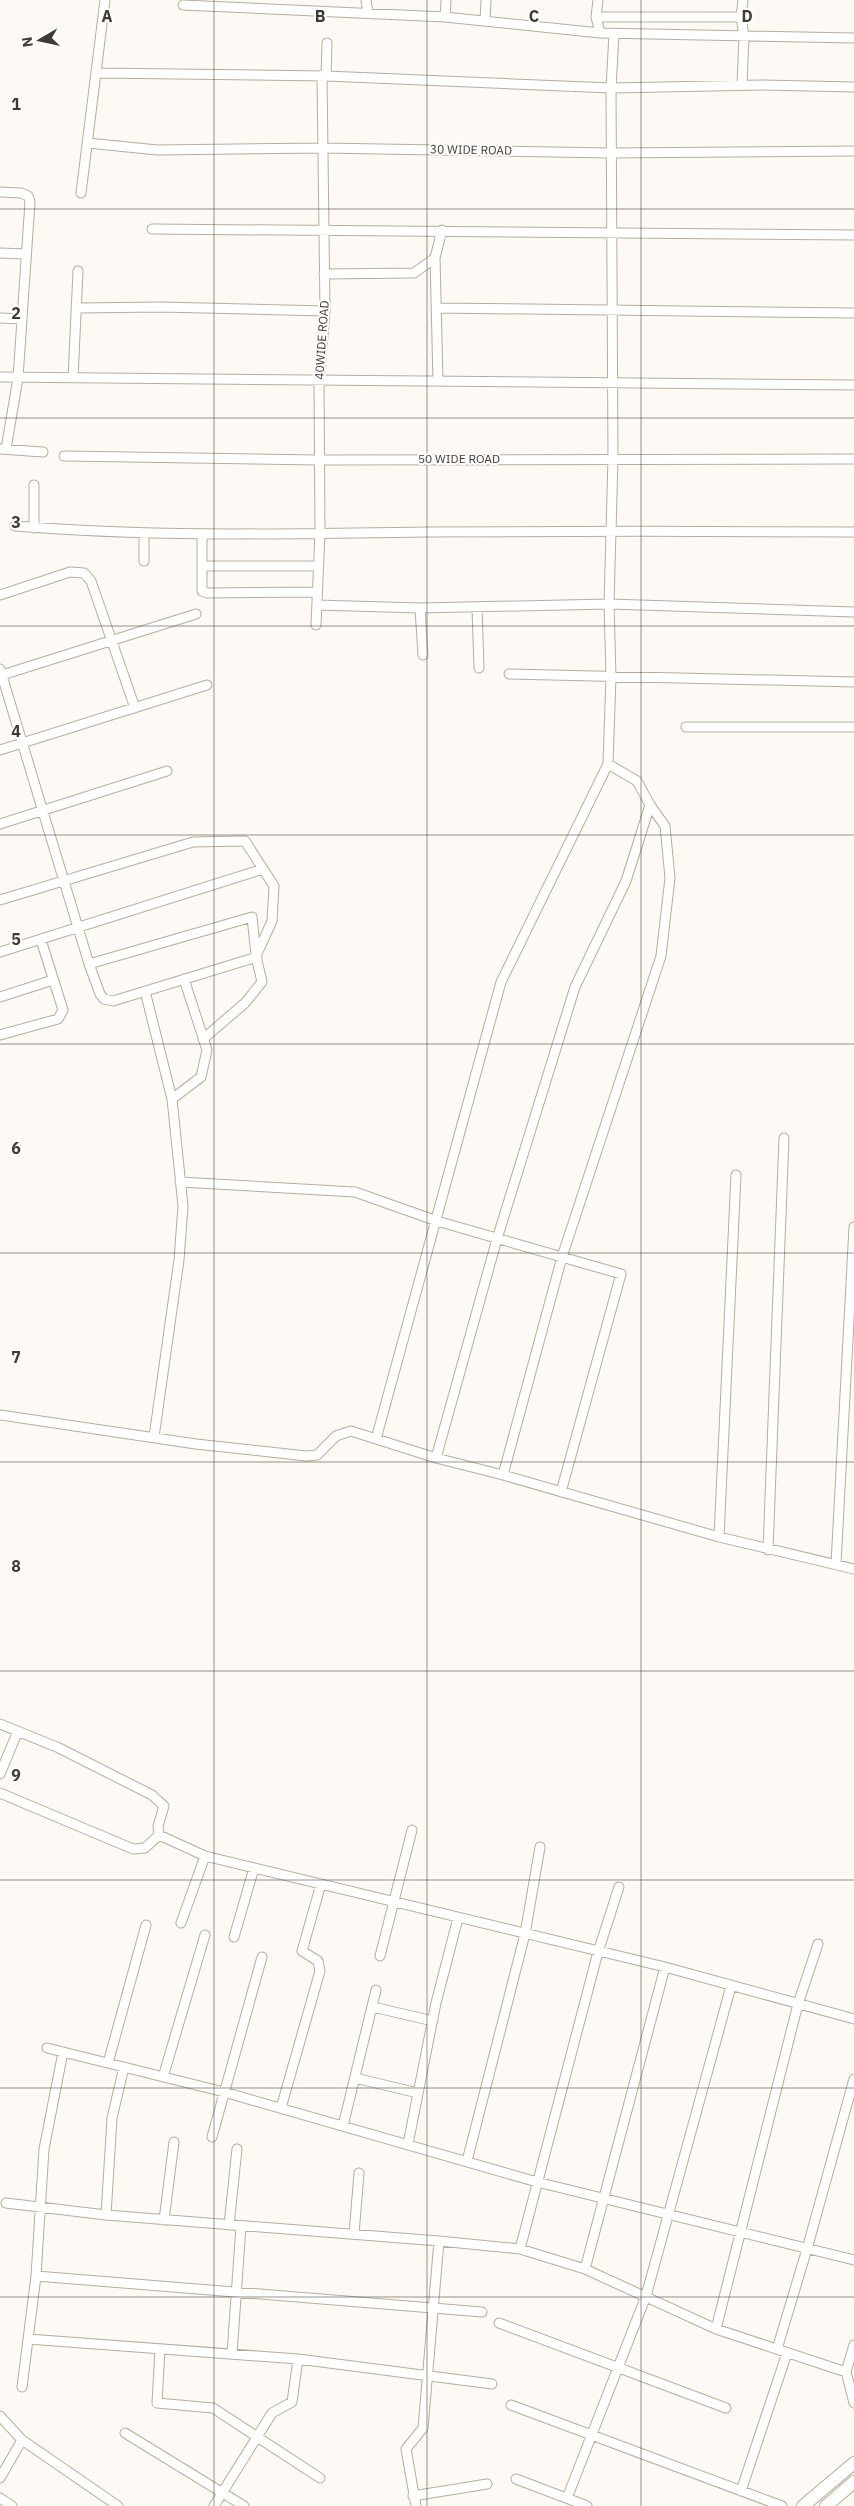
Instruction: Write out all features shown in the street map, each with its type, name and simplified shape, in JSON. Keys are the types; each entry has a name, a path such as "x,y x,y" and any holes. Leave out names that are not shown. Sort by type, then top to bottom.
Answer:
{"main road":[{"path":"803,2506 854,2463"},
{"path":"826,2506 854,2482"}],"street":[{"path":"81,193 105,0"},
{"path":"366,0 368,13"},
{"path":"445,17 446,0"},
{"path":"485,20 486,0"},
{"path":"598,0 596,17 600,33"},
{"path":"742,85 744,36 741,17 743,0"},
{"path":"183,5 445,17 614,34 854,38"},
{"path":"596,17 741,17"},
{"path":"376,1439 501,982 608,764 607,745 612,677 609,604 613,458 611,88 614,34"},
{"name":"40WIDE ROAD","path":"316,625 320,533 319,382 324,311 324,76 327,43"},
{"path":"97,73 324,76 611,88 742,85 854,87"},
{"name":"30 WIDE ROAD","path":"88,143 157,150 323,148 612,153 854,152"},
{"path":"0,192 21,193 28,196 30,202 18,378 3,449 42,452"},
{"path":"152,229 854,235"},
{"path":"438,381 435,258 442,230"},
{"path":"0,253 26,254"},
{"path":"324,274 414,272 435,258"},
{"path":"73,378 78,271"},
{"path":"76,308 324,311"},
{"path":"437,308 854,313"},
{"path":"0,318 22,319"},
{"path":"0,377 319,382 438,381 854,385"},
{"name":"50 WIDE ROAD","path":"64,456 319,460 854,458"},
{"path":"34,485 34,528"},
{"path":"15,526 202,535 611,530 854,532"},
{"path":"144,533 144,561"},
{"path":"202,535 202,591 207,593 317,592"},
{"path":"202,566 318,566"},
{"path":"0,595 70,572 84,573 91,581 135,708"},
{"path":"317,605 478,608 609,604 854,612"},
{"path":"420,608 423,655"},
{"path":"478,608 479,668"},
{"path":"0,900 65,880 193,842 245,841 274,886 272,921 256,957 113,1000 104,999 100,994 89,964 65,880 43,810 24,743 1,672 196,614"},
{"path":"509,674 854,682"},
{"path":"0,750 206,685"},
{"path":"686,727 854,728"},
{"path":"503,1475 562,1257 661,956 670,878 665,826 650,805 637,781 608,764"},
{"path":"0,824 167,771"},
{"path":"436,1458 497,1238 575,987 626,881 650,805"},
{"path":"0,952 78,929 263,869"},
{"path":"89,964 252,918 256,957 262,982 245,1003 203,1039"},
{"path":"0,1036 58,1019 62,1016 63,1010 41,940"},
{"path":"172,1099 201,1077 207,1050 184,979"},
{"path":"0,997 53,980"},
{"path":"145,991 172,1099 183,1206 179,1260 154,1438"},
{"path":"768,1550 784,1138"},
{"path":"719,1537 736,1175"},
{"path":"180,1182 355,1192 437,1221 621,1274 561,1492"},
{"path":"836,1564 854,1227"},
{"path":"0,1415 154,1438 306,1456 317,1456 336,1436 351,1430 436,1458 503,1475 719,1537 854,1569"},
{"path":"0,1724 59,1748 152,1795 164,1806 158,1826 159,1836"},
{"path":"0,1774 18,1731"},
{"path":"0,1793 133,1849 144,1848 159,1836"},
{"path":"380,1956 412,1830"},
{"path":"159,1836 205,1856 665,1967 854,2019"},
{"path":"467,2161 525,1934 540,1847"},
{"path":"181,1924 205,1856"},
{"path":"234,1937 254,1868"},
{"path":"281,2108 320,1972 318,1961 302,1950 321,1884"},
{"path":"520,2250 598,1952 619,1887"},
{"path":"408,2144 433,2021 458,1918"},
{"path":"108,2063 146,1925"},
{"path":"163,2077 205,1935"},
{"path":"716,2329 798,2004 818,1944"},
{"path":"212,2138 262,1957"},
{"path":"585,2269 665,1967"},
{"path":"567,2498 646,2296 731,1986"},
{"path":"343,2126 376,1990"},
{"path":"373,2007 433,2021"},
{"path":"48,2048 224,2092 537,2182 740,2234 854,2260"},
{"path":"22,2387 36,2276 44,2149 63,2052"},
{"path":"106,2215 112,2118 124,2067"},
{"path":"355,2078 418,2093"},
{"path":"777,2349 808,2249 854,2079"},
{"path":"164,2220 174,2142"},
{"path":"228,2225 237,2149"},
{"path":"354,2234 359,2173"},
{"path":"6,2203 106,2215 439,2241 520,2250 585,2269 716,2329 846,2372"},
{"path":"232,2354 238,2294 241,2226"},
{"path":"416,2506 406,2449 423,2428 439,2241"},
{"path":"36,2276 238,2294 482,2312"},
{"path":"499,2323 617,2369 726,2408"},
{"path":"28,2339 298,2359 429,2374 492,2384"},
{"path":"854,2345 846,2372 854,2403"},
{"path":"160,2349 157,2403 213,2408 256,2438 320,2478"},
{"path":"741,2491 787,2353"},
{"path":"214,2506 272,2413 292,2402 298,2359"},
{"path":"511,2405 782,2506"},
{"path":"0,2416 22,2440 118,2506"},
{"path":"125,2432 244,2506"},
{"path":"0,2478 22,2440"},
{"path":"516,2479 586,2506"},
{"path":"413,2496 487,2484"},
{"path":"0,2498 12,2506"}]}
